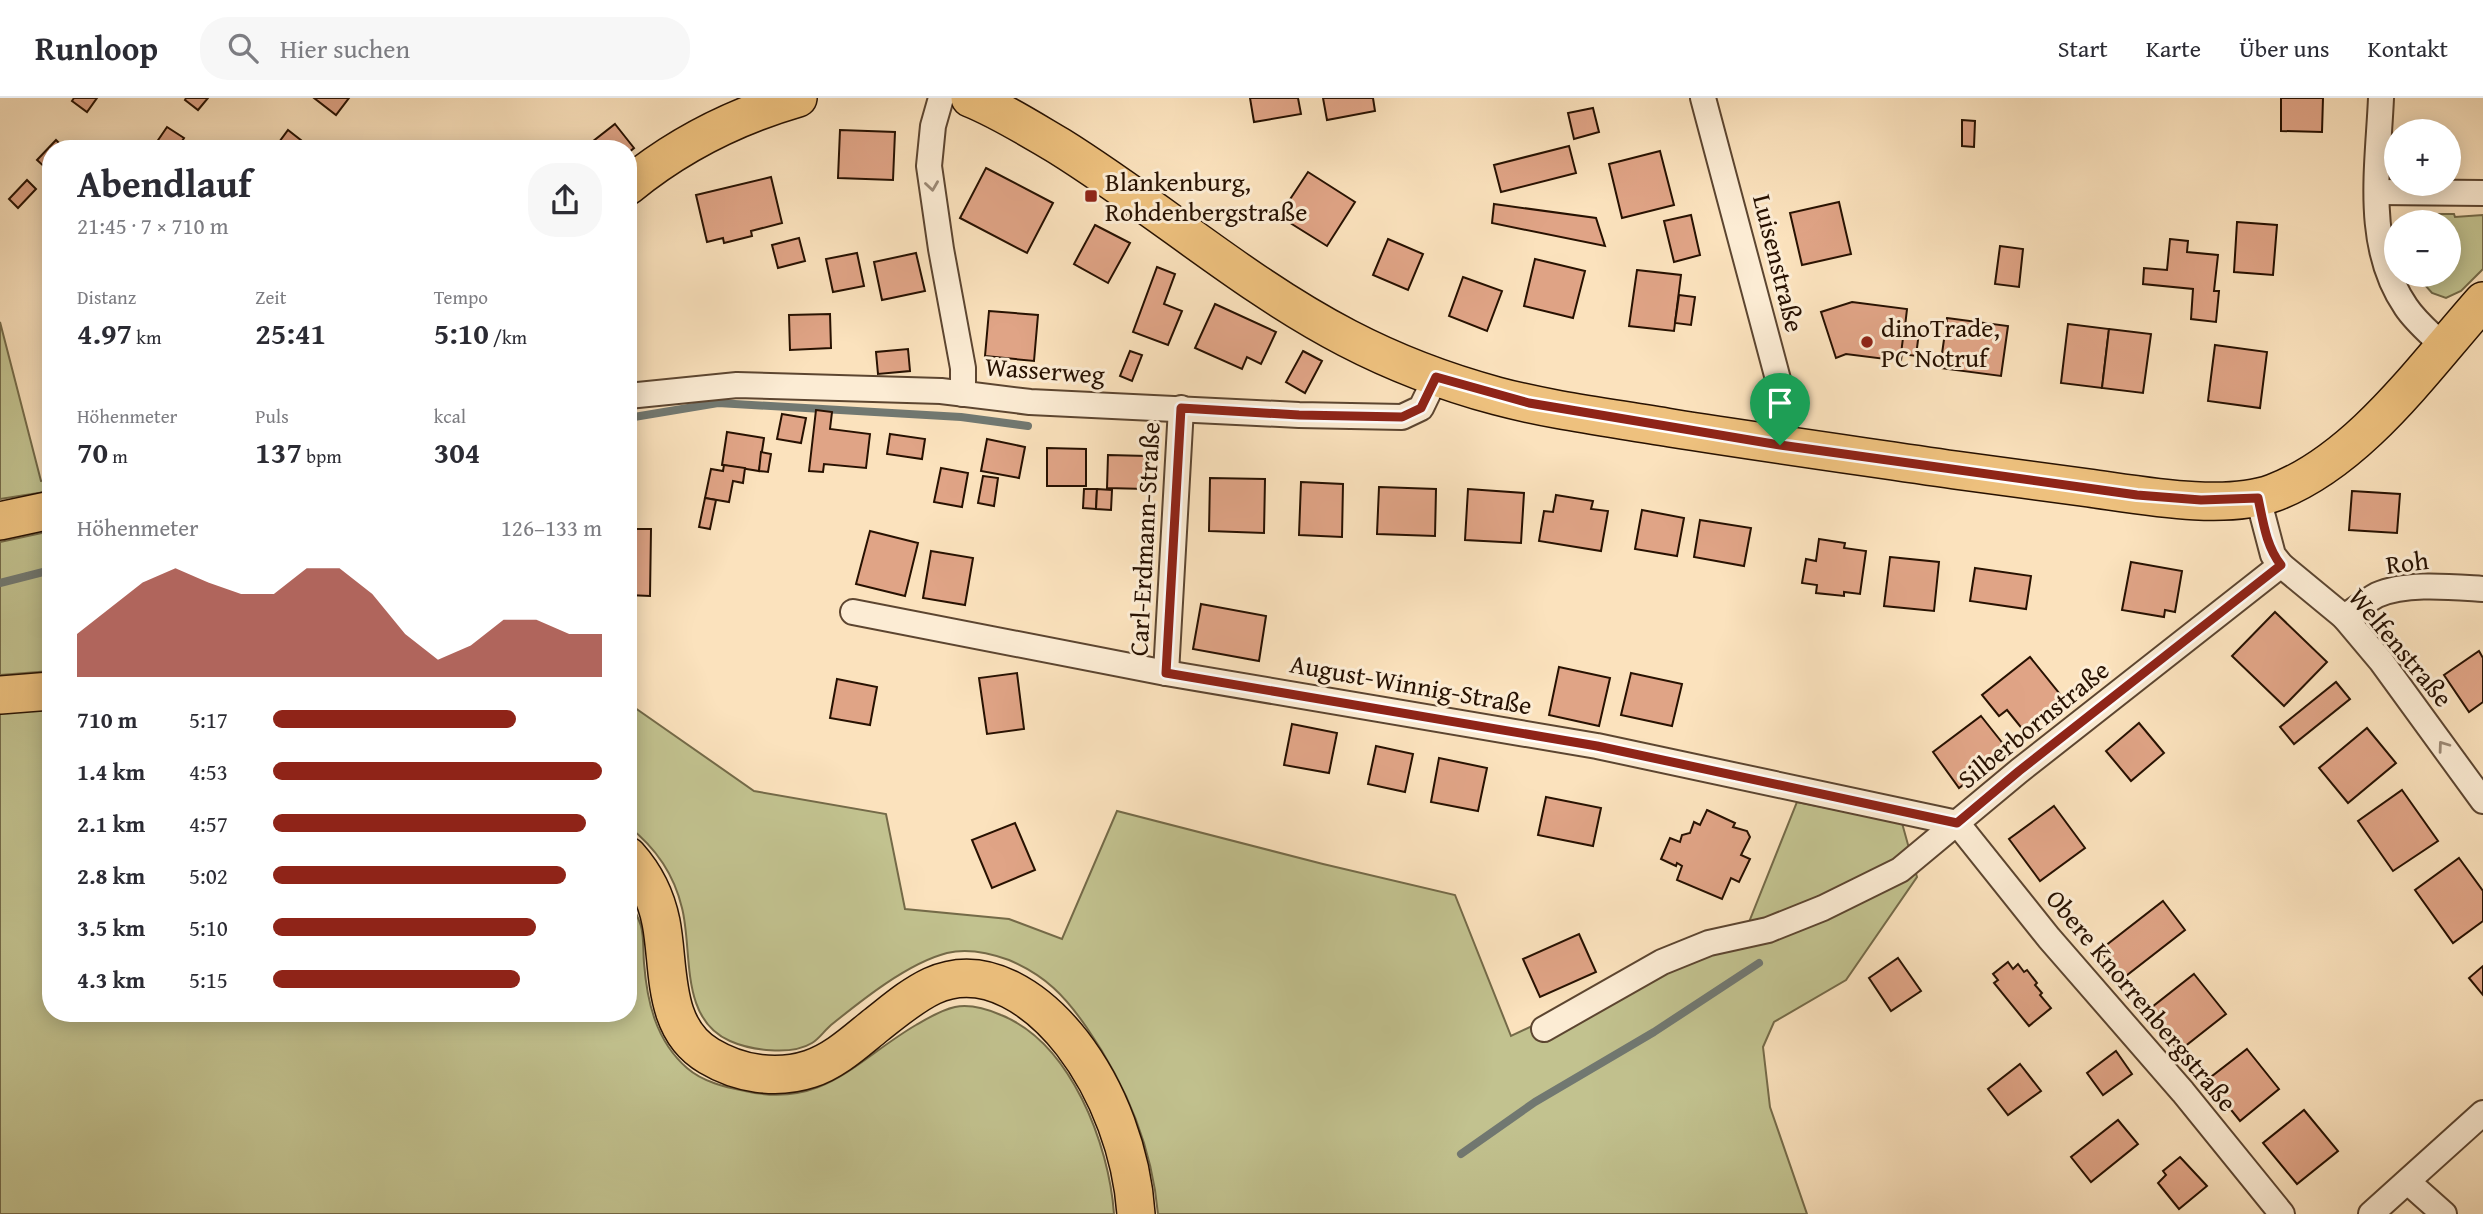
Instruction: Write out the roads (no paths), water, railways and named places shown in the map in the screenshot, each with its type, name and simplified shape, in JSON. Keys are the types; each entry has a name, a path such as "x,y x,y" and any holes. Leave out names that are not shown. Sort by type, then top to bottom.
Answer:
{"main road":[{"path":"637,179 701,137 739,118 798,98"},
{"path":"970,98 1007,106 1253,281 1315,321 1376,353 1436,377 1529,403 1780,445 2137,495 2201,500 2258,498 2299,481 2344,449 2385,413 2483,301"},
{"path":"0,521 42,512"},
{"path":"0,695 42,692"},
{"path":"637,868 654,896 661,920 672,1006 687,1033 706,1054 747,1072 791,1074 812,1068 834,1058 904,1004 935,985 953,979 972,979 1007,988 1032,1002 1049,1016 1090,1071 1118,1130 1132,1178 1136,1214"}],"street":[{"path":"941,98 933,126 929,166 963,368 963,394"},
{"name":"Luisenstraße","path":"1703,98 1783,398 1784,418 1780,445"},
{"path":"2381,98 2378,192 2378,235 2381,250 2394,288 2407,309 2443,346"},
{"path":"2378,192 2483,193"},
{"name":"Wasserweg","path":"637,396 737,384 941,391 1030,402 1299,415 1402,417 1421,408 1436,377"},
{"name":"Carl-Erdmann-Straße","path":"1166,673 1181,408"},
{"name":"Welfenstraße","path":"2258,498 2273,555 2281,565 2344,617 2381,661 2483,801"},
{"name":"Silberbornstraße","path":"1544,1029 1662,962 1709,943 1768,930 1823,908 1900,870 2019,771 2281,565"},
{"name":"Roh","path":"2344,617 2378,595 2403,589 2483,589"},
{"name":"August-Winnig-Straße","path":"853,611 1166,673 1597,746 1957,823"},
{"name":"Obere Knorrenbergstraße","path":"1957,823 2049,938 2183,1092 2282,1214"},
{"path":"2371,1214 2483,1113"},
{"path":"2408,1182 2444,1214"}],"waterway":[{"path":"637,416 718,403 961,417 1028,426"},
{"path":"0,583 42,572"},
{"path":"1461,1154 1535,1102 1654,1032 1759,963"}],"place":[{"name":"Blankenburg, Rohdenbergstraße","path":"1091,196"},
{"name":"dinoTrade, PC Notruf","path":"1867,342"}]}
